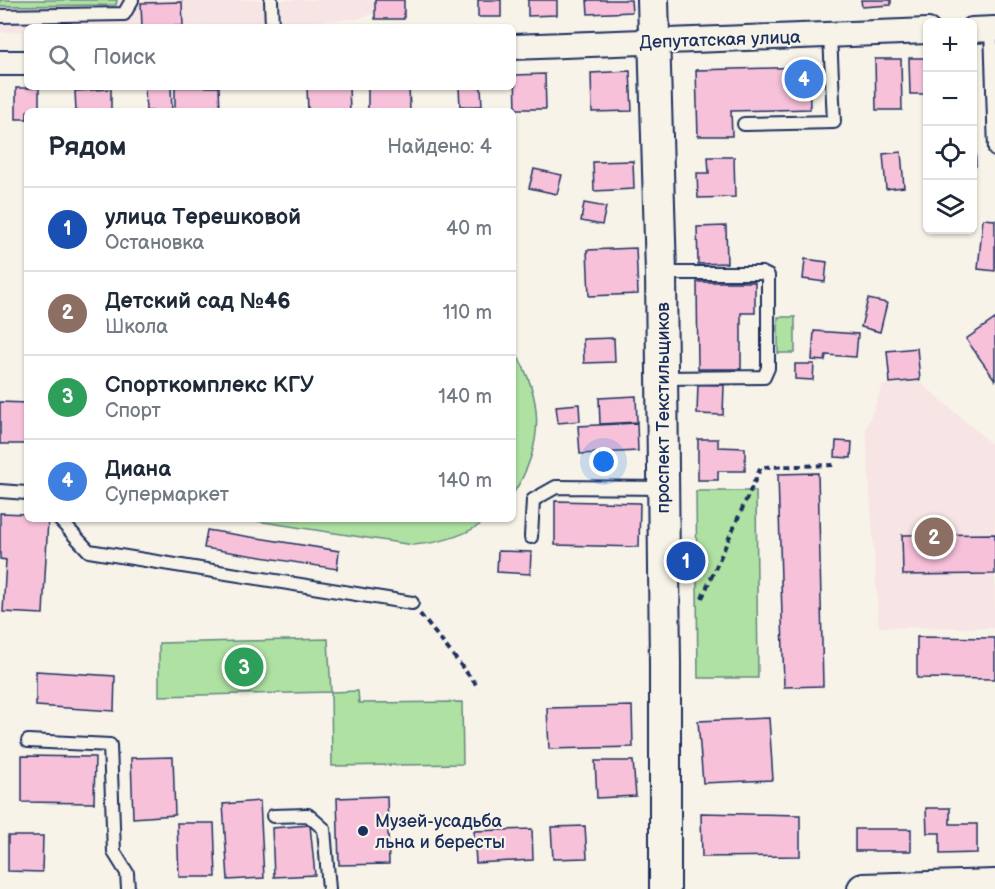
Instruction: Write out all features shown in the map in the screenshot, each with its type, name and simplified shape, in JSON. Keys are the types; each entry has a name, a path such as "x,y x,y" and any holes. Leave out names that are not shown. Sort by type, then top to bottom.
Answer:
{"street":[{"name":"проспект Текстильщиков","path":"652,0 661,273 665,889"},
{"name":"Депутатская улица","path":"516,47 923,31"},
{"path":"0,63 24,63"},
{"path":"863,889 995,885"}],"lane":[{"path":"0,16 124,14 132,0"},
{"path":"271,0 272,24"},
{"path":"986,29 995,150"},
{"path":"744,124 834,122 830,35"},
{"path":"661,273 762,273 768,276 768,368 764,377 662,378"},
{"path":"531,537 533,500 556,487 663,489"},
{"path":"0,491 24,493"},
{"path":"62,522 89,551 412,603"},
{"path":"28,741 110,745 114,852 126,873 128,889"},
{"path":"273,816 308,815 324,829 329,889"}],"path":[{"path":"702,598 761,467 835,465"},
{"path":"412,603 480,688"}],"shaded area":[{"path":"0,0 375,0 375,13 357,19 183,24 182,2 142,3 142,24 24,24 24,32 0,32"},
{"path":"920,382 995,447 995,628 879,627 866,429 883,385"}],"green space":[{"path":"0,0 117,0 116,5 0,6"},
{"path":"778,317 795,317 795,353 778,353"},
{"path":"516,354 531,385 537,421 531,457 516,488"},
{"path":"696,491 756,491 758,678 698,678"},
{"path":"263,522 483,522 453,538 413,545"},
{"path":"328,639 331,692 159,696 159,643"},
{"path":"358,691 359,703 462,702 463,764 332,766 331,692"}],"building":[{"path":"375,0 404,0 404,19 375,19"},
{"path":"478,0 501,0 501,17 478,17"},
{"path":"528,0 557,0 557,15 528,16"},
{"path":"587,0 631,0 632,12 588,14"},
{"path":"861,0 891,0 891,5 862,7"},
{"path":"182,2 183,24 142,24 141,3"},
{"path":"909,58 923,58 923,94 910,94"},
{"path":"875,59 901,59 902,110 876,110"},
{"path":"809,67 810,109 731,111 732,136 698,136 696,70"},
{"path":"630,71 632,111 592,112 591,73"},
{"path":"545,74 546,109 516,109 516,75"},
{"path":"16,88 39,90 39,108 24,108 24,119 16,119"},
{"path":"111,90 111,108 76,108 75,91"},
{"path":"145,90 171,90 172,108 146,108"},
{"path":"175,90 219,90 220,108 175,108"},
{"path":"307,90 349,90 350,108 308,108"},
{"path":"368,90 409,90 410,108 368,108"},
{"path":"459,90 481,90 482,106 460,106"},
{"path":"901,152 904,187 886,189 883,154"},
{"path":"708,157 734,157 735,197 698,198 697,173 709,173"},
{"path":"633,161 634,189 594,191 593,162"},
{"path":"534,169 562,175 557,194 529,188"},
{"path":"584,203 606,207 602,225 581,221"},
{"path":"983,219 995,220 995,271 978,269"},
{"path":"726,226 727,263 698,264 697,227"},
{"path":"636,248 638,294 589,296 587,250"},
{"path":"805,259 827,262 825,282 803,279"},
{"path":"697,282 755,282 755,313 741,313 741,369 698,369"},
{"path":"868,299 887,303 880,332 861,327"},
{"path":"995,319 995,380 966,339"},
{"path":"814,331 858,334 856,357 826,355 825,361 812,360"},
{"path":"614,338 615,362 584,363 583,339"},
{"path":"917,348 920,380 890,383 887,351"},
{"path":"795,364 814,364 813,380 795,379"},
{"path":"698,384 724,385 723,415 697,414"},
{"path":"636,396 637,422 600,424 599,398"},
{"path":"0,402 24,403 24,444 0,444"},
{"path":"579,404 580,421 558,423 556,406"},
{"path":"637,423 638,451 580,454 578,426"},
{"path":"698,439 718,439 718,447 745,448 745,471 718,471 718,480 698,480"},
{"path":"836,441 852,442 851,458 835,457"},
{"path":"818,473 823,686 784,687 778,474"},
{"path":"555,501 640,503 639,547 555,545"},
{"path":"0,513 24,514 24,522 48,522 43,614 3,612 6,560 0,559"},
{"path":"207,530 339,551 337,569 204,548"},
{"path":"995,534 995,574 903,575 902,535"},
{"path":"498,551 531,552 530,574 497,572"},
{"path":"917,637 995,638 995,679 917,678"},
{"path":"36,671 115,676 114,711 36,706"},
{"path":"632,706 633,747 549,749 547,708"},
{"path":"769,718 773,780 703,783 698,721"},
{"path":"22,756 95,757 94,803 22,802"},
{"path":"173,757 175,815 133,818 131,758"},
{"path":"595,761 633,761 636,796 597,798"},
{"name":"Музей-усадьба льна и бересты","path":"387,796 389,864 339,865 337,798"},
{"path":"260,801 264,878 228,880 223,804"},
{"path":"926,808 950,808 950,824 977,824 977,853 940,854 940,833 927,833"},
{"path":"701,813 800,815 800,856 702,857"},
{"path":"177,823 214,823 216,877 179,877"},
{"path":"310,825 315,875 274,877 272,828"},
{"path":"585,826 587,858 553,859 551,827"},
{"path":"532,829 533,860 476,863 474,831"},
{"path":"855,829 911,829 911,851 855,851"},
{"path":"8,836 43,836 42,872 8,871"}],"place":[{"name":"Диана","path":"804,79"},
{"name":"Детский сад №46","path":"934,537"},
{"name":"улица Терешковой","path":"686,561"},
{"name":"Спорткомплекс КГУ","path":"244,667"},
{"name":"Музей-усадьба льна и бересты","path":"363,831"}]}
